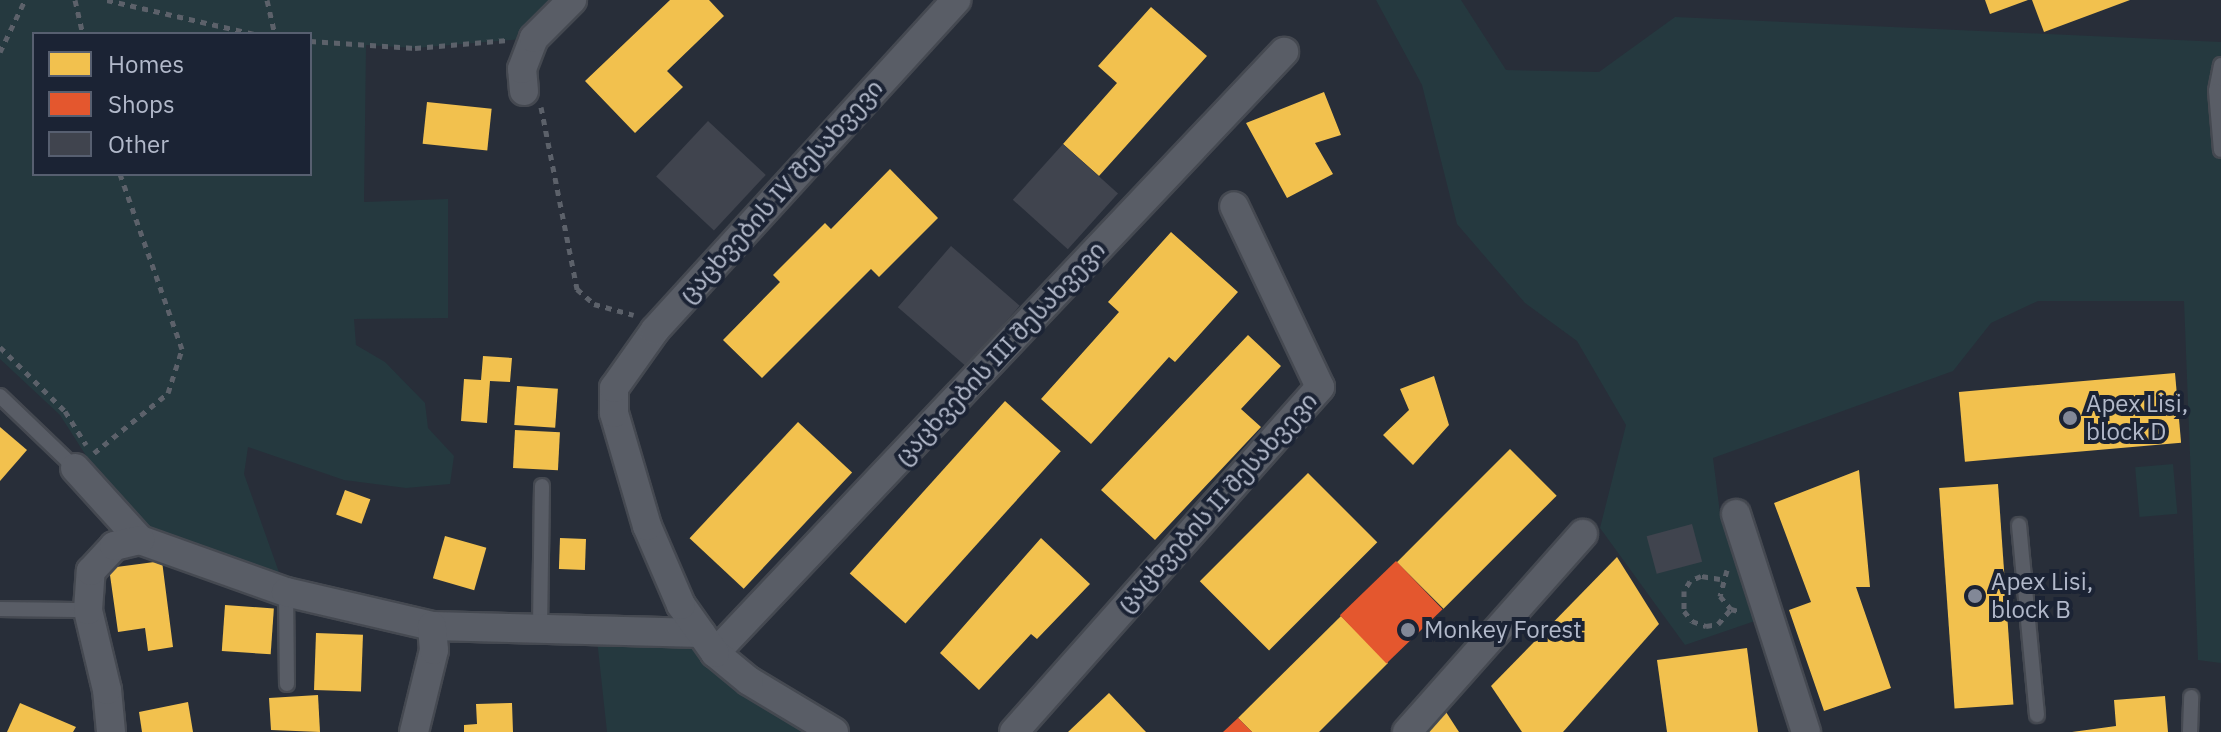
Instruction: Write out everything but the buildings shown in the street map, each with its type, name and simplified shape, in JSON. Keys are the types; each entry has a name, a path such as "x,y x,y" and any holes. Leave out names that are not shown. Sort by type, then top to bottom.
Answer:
{"street":[{"path":"534,92 522,69 534,38 572,0"},
{"name":"ცაცხვების IV შესახვევი","path":"708,643 681,605 647,526 614,413 614,388 678,305 956,0"},
{"name":"ცაცხვების III შესახვევი","path":"708,643 1284,52"},
{"name":"ცაცხვების II შესახვევი","path":"1014,732 1320,387 1234,206"},
{"path":"84,461 140,540"},
{"path":"1736,514 1806,732"},
{"path":"1407,732 1583,534"},
{"path":"111,732 107,690 88,610 91,571 114,546 140,540 286,592 432,626 540,629 708,643 749,681 834,732"},
{"path":"414,732 434,650 432,626"}],"lane":[{"path":"2221,65 2216,91 2221,150"},
{"path":"0,396 84,461"},
{"path":"540,629 542,486"},
{"path":"2019,525 2037,715"},
{"path":"286,592 287,684"},
{"path":"0,609 88,610"},
{"path":"2190,732 2191,697"}],"path":[{"path":"0,52 25,0"},
{"path":"75,0 83,32"},
{"path":"107,0 245,32"},
{"path":"267,0 275,32"},
{"path":"312,41 415,48 534,38"},
{"path":"534,92 577,289 594,304 615,312 641,316 678,305"},
{"path":"0,347 65,411 84,461 168,393 182,349 121,176"},
{"path":"1720,579 1701,576 1690,581 1684,591 1684,611 1692,621 1706,626 1718,624 1731,609"}],"shaded area":[{"path":"0,0 572,0 534,38 415,48 366,45 364,202 448,199 448,318 354,319 356,345 385,362 425,403 428,428 454,456 450,484 406,488 344,480 248,447 244,474 286,592 140,540 60,415 0,359"},
{"path":"1376,0 1461,0 1506,70 1599,72 1675,17 2221,42 2221,663 2198,660 2184,301 2038,301 1991,323 1953,371 1713,458 1720,513 1755,621 1685,645 1600,528 1626,425 1577,341 1525,303 1457,224 1422,85"},
{"path":"2173,464 2177,514 2140,517 2135,467"},
{"path":"596,630 701,633 824,732 607,732"}],"place":[{"name":"Apex Lisi, block D","path":"2070,418"},
{"name":"Apex Lisi, block B","path":"1975,596"},
{"name":"Monkey Forest","path":"1408,630"}]}
